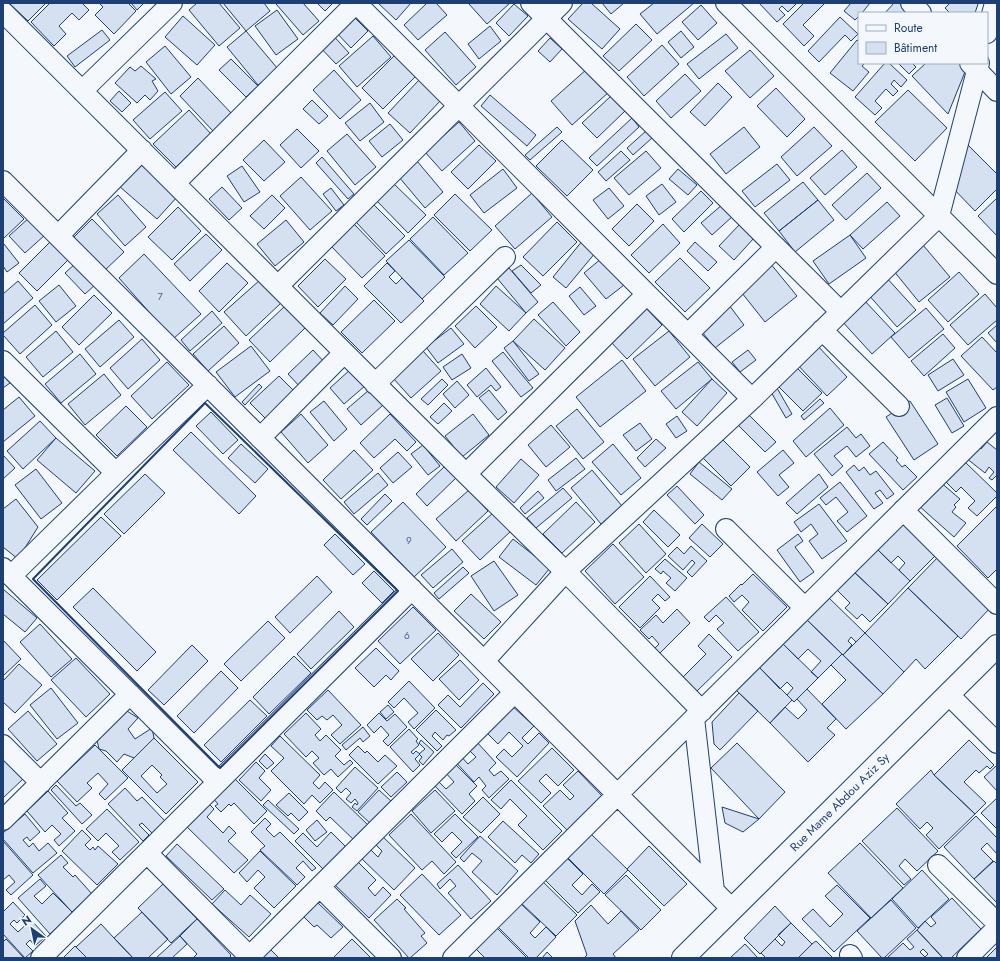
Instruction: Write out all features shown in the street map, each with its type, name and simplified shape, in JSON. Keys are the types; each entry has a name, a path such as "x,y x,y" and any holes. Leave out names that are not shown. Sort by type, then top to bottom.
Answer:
{"street":[{"path":"82,90 172,3"},
{"path":"175,184 356,3 752,399"},
{"path":"532,3 841,312"},
{"path":"278,286 562,3"},
{"path":"726,3 997,274"},
{"path":"911,3 920,12"},
{"path":"988,29 995,3"},
{"path":"3,12 375,384 566,571 698,714 714,891"},
{"path":"484,661 566,571 752,399 939,216 975,65"},
{"path":"975,65 997,91"},
{"path":"58,236 142,150"},
{"path":"3,181 732,909"},
{"path":"688,334 776,247"},
{"path":"375,384 505,257"},
{"path":"466,474 647,294"},
{"path":"822,330 899,406"},
{"path":"260,438 344,353"},
{"path":"3,361 116,473"},
{"path":"208,385 116,473 7,572 218,782"},
{"path":"453,958 997,417"},
{"path":"903,510 997,604"},
{"path":"726,529 805,608"},
{"path":"41,958 412,589"},
{"name":"Rue Mame Abdou Aziz Sy","path":"683,958 997,646"},
{"path":"147,853 249,957 515,692"},
{"path":"3,820 130,694"},
{"path":"948,694 997,743"},
{"path":"3,745 41,783"},
{"path":"938,865 997,924"},
{"path":"320,886 392,958"},
{"path":"967,958 997,928"}],"building":[{"path":"9,3 46,3 28,21"},
{"path":"50,3 82,3 89,10 79,20 72,13 59,26 66,34 54,46 31,22"},
{"path":"99,3 128,3 136,11 114,34 95,15 103,7"},
{"path":"131,3 144,3 137,10"},
{"path":"197,3 219,3 240,28 219,46 189,10"},
{"path":"223,3 264,3 270,11 246,31"},
{"path":"303,3 319,21 303,35 276,4"},
{"path":"317,3 333,3 325,11"},
{"path":"378,3 411,3 396,20"},
{"path":"427,3 436,3 447,15 418,40 404,25"},
{"path":"510,3 487,24 469,4"},
{"path":"583,3 591,3 620,29 602,49 568,19"},
{"path":"602,3 624,3 611,14"},
{"path":"654,3 694,3 657,34 640,14"},
{"path":"759,3 797,3 788,12 782,6 779,9 785,15 777,22"},
{"path":"804,3 825,3 803,25 814,36 804,46 783,24"},
{"path":"851,3 870,3 863,12 858,12 858,17 855,20 844,11"},
{"path":"894,3 903,3 913,12 886,12"},
{"path":"950,3 978,4 975,12 949,12 945,8"},
{"path":"514,4 528,16 509,36 496,23"},
{"path":"701,5 717,23 698,40 682,22"},
{"path":"277,10 298,39 276,55 255,26"},
{"path":"351,14 368,31 351,48 334,30"},
{"path":"183,16 215,45 197,65 165,37"},
{"path":"840,17 858,34 851,41 845,35 819,62 808,51"},
{"path":"636,24 652,40 619,71 603,56"},
{"path":"490,26 501,41 479,59 468,44"},
{"path":"102,30 110,40 75,67 67,56"},
{"path":"246,31 278,69 258,85 227,47"},
{"path":"681,31 694,47 681,58 668,42"},
{"path":"445,32 476,67 456,85 425,50"},
{"path":"331,33 349,53 336,64 318,45"},
{"path":"726,34 738,48 699,79 687,64"},
{"path":"373,36 391,57 357,87 339,66"},
{"path":"550,38 562,49 550,62 538,51"},
{"path":"857,40 858,64 864,64 862,66 869,72 853,91 830,73"},
{"path":"662,45 679,64 644,96 627,77"},
{"path":"165,46 191,77 171,94 146,62"},
{"path":"750,50 774,76 750,98 725,71"},
{"path":"397,53 418,74 383,109 362,88"},
{"path":"231,59 258,86 246,97 219,70"},
{"path":"884,64 890,64 907,80 901,87 894,80 891,84 898,91 893,96 886,89 875,101 882,108 875,115 855,97"},
{"path":"899,64 913,64 916,67 909,74"},
{"path":"925,64 963,64 967,67 948,114 912,76"},
{"path":"141,66 156,79 152,81 158,91 150,100 145,95 137,103 115,83 130,67 135,71"},
{"path":"588,68 609,92 572,125 551,101"},
{"path":"334,70 361,100 340,119 313,90"},
{"path":"685,74 701,91 671,118 656,101"},
{"path":"198,78 232,114 213,131 180,96"},
{"path":"419,80 441,100 410,133 388,113"},
{"path":"718,83 732,97 705,126 690,112"},
{"path":"776,88 805,119 787,137 757,106"},
{"path":"908,90 947,128 915,161 875,122"},
{"path":"119,91 131,103 122,112 110,101"},
{"path":"165,92 182,111 150,139 133,120"},
{"path":"490,95 536,135 527,146 481,106"},
{"path":"611,96 625,111 597,138 582,123"},
{"path":"312,100 328,116 319,124 303,109"},
{"path":"370,103 384,122 360,141 345,123"},
{"path":"189,110 211,134 176,167 153,144"},
{"path":"632,118 639,127 597,166 589,158"},
{"path":"459,122 475,141 442,171 425,152"},
{"path":"390,124 403,140 382,157 369,141"},
{"path":"557,127 562,132 530,160 525,155"},
{"path":"744,127 760,147 726,174 710,154"},
{"path":"814,127 832,146 797,176 781,157"},
{"path":"297,129 319,151 301,168 280,145"},
{"path":"646,131 652,138 633,155 627,148"},
{"path":"347,134 376,167 355,185 327,151"},
{"path":"264,140 285,162 264,181 243,160"},
{"path":"562,140 593,170 567,196 536,166"},
{"path":"965,142 997,174 997,189 975,211 949,184"},
{"path":"479,145 496,161 468,189 451,172"},
{"path":"842,150 857,167 825,195 810,178"},
{"path":"621,151 630,160 606,181 598,172"},
{"path":"646,151 661,168 629,195 614,178"},
{"path":"322,157 354,194 348,199 316,163"},
{"path":"417,161 443,192 425,208 399,177"},
{"path":"139,163 178,196 157,219 119,186"},
{"path":"777,164 790,180 755,207 742,191"},
{"path":"242,166 260,192 244,202 227,176"},
{"path":"503,169 517,188 484,213 470,195"},
{"path":"678,169 697,185 688,195 669,179"},
{"path":"867,173 881,188 846,220 832,205"},
{"path":"301,177 332,211 310,230 280,196"},
{"path":"803,182 818,200 779,231 764,213"},
{"path":"393,183 426,215 408,233 376,200"},
{"path":"662,184 676,202 659,215 646,196"},
{"path":"222,187 242,208 229,220 209,199"},
{"path":"331,188 344,205 336,211 323,194"},
{"path":"609,188 624,206 608,219 593,200"},
{"path":"701,191 713,203 684,232 672,219"},
{"path":"532,193 552,217 515,249 495,226"},
{"path":"455,194 492,230 470,251 434,215"},
{"path":"118,195 146,227 125,246 97,214"},
{"path":"272,195 285,208 264,229 250,216"},
{"path":"3,198 24,219 3,239"},
{"path":"997,198 997,236 978,216"},
{"path":"818,200 834,220 795,252 779,231"},
{"path":"887,202 900,216 863,249 850,235"},
{"path":"637,204 654,221 629,246 612,229"},
{"path":"723,204 733,216 712,235 701,223"},
{"path":"374,205 405,236 386,254 356,222"},
{"path":"178,207 201,231 172,260 148,237"},
{"path":"30,217 46,234 25,253 9,236"},
{"path":"433,217 468,253 444,275 410,239"},
{"path":"92,219 124,252 103,272 72,239"},
{"path":"286,220 304,242 275,266 257,244"},
{"path":"557,222 577,242 543,276 523,257"},
{"path":"353,223 385,256 362,278 330,245"},
{"path":"663,224 680,243 649,273 631,255"},
{"path":"740,224 754,238 734,260 719,246"},
{"path":"206,234 222,250 190,281 174,264"},
{"path":"850,235 866,258 829,284 813,261"},
{"path":"409,240 445,277 422,299 386,261"},
{"path":"583,240 596,252 566,288 553,277"},
{"path":"50,242 68,260 37,291 19,273"},
{"path":"695,242 717,262 708,271 687,251"},
{"path":"4,244 19,263 7,272 3,266"},
{"path":"923,245 950,277 919,302 893,270"},
{"path":"144,254 201,314 173,339 119,278"},
{"path":"602,258 624,285 606,299 584,273"},
{"path":"680,258 710,288 685,312 655,282"},
{"path":"325,259 346,279 318,307 298,286"},
{"path":"76,263 96,284 85,294 65,273"},
{"path":"227,263 248,283 219,312 199,291"},
{"path":"387,263 395,271 389,277 396,284 402,278 424,301 401,323 364,286"},
{"path":"770,263 797,296 765,322 738,288"},
{"path":"521,265 541,285 531,293 512,271"},
{"path":"509,268 538,302 526,313 497,278"},
{"path":"959,272 979,294 948,322 928,300"},
{"path":"885,276 916,310 897,327 867,293"},
{"path":"260,280 281,303 246,336 224,312"},
{"path":"18,281 33,298 3,324 3,294"},
{"path":"59,285 76,306 56,322 39,301"},
{"path":"345,286 358,299 333,325 320,313"},
{"path":"496,286 526,313 509,331 480,304"},
{"path":"580,287 596,306 584,315 569,296"},
{"path":"985,294 997,308 997,320 968,345 950,325"},
{"path":"94,295 112,313 79,345 62,327"},
{"path":"863,299 895,333 872,354 840,319"},
{"path":"374,300 395,321 362,353 341,332"},
{"path":"553,302 580,332 566,346 538,315"},
{"path":"35,305 52,325 20,354 3,335 3,333"},
{"path":"729,305 744,325 715,348 699,328"},
{"path":"285,306 305,328 270,362 249,340"},
{"path":"476,306 497,327 475,348 455,326"},
{"path":"644,306 662,325 627,359 609,340"},
{"path":"926,308 944,329 909,358 891,337"},
{"path":"212,311 222,323 190,351 181,340"},
{"path":"534,319 565,348 545,370 513,341"},
{"path":"119,320 134,337 100,367 85,349"},
{"path":"997,325 997,343 988,333"},
{"path":"224,326 239,343 208,371 193,354"},
{"path":"451,328 464,344 438,363 426,347"},
{"path":"56,331 73,352 43,377 26,357"},
{"path":"669,331 690,357 655,386 633,359"},
{"path":"943,334 955,348 924,376 911,361"},
{"path":"982,337 997,353 997,387 993,390 961,356"},
{"path":"142,339 160,360 128,389 110,368"},
{"path":"513,341 539,374 529,381 504,348"},
{"path":"814,342 847,377 827,396 794,361"},
{"path":"251,346 270,371 235,397 216,372"},
{"path":"313,350 327,365 302,389 288,374"},
{"path":"748,350 756,360 740,372 732,362"},
{"path":"423,351 441,371 411,398 393,378"},
{"path":"503,352 533,388 521,397 492,361"},
{"path":"80,354 96,374 61,403 45,384"},
{"path":"462,354 471,368 452,380 443,367"},
{"path":"953,359 964,375 938,391 928,375"},
{"path":"622,360 646,391 600,427 576,397"},
{"path":"167,362 189,385 152,419 131,396"},
{"path":"698,362 712,379 676,409 661,391"},
{"path":"792,363 822,393 803,411 773,381"},
{"path":"352,368 366,385 344,404 330,388"},
{"path":"486,368 501,387 496,391 491,385 477,397 467,385"},
{"path":"104,374 121,395 85,425 68,404"},
{"path":"3,375 10,383 3,388"},
{"path":"279,376 297,394 268,421 250,403"},
{"path":"442,379 448,385 428,405 421,399"},
{"path":"712,379 727,393 697,426 682,412"},
{"path":"968,379 986,408 964,422 946,392"},
{"path":"457,381 469,395 455,408 443,394"},
{"path":"259,384 262,387 245,405 242,402"},
{"path":"777,388 792,414 786,418 771,392"},
{"path":"369,390 383,405 361,425 347,409"},
{"path":"489,390 507,412 498,420 479,398"},
{"path":"19,397 35,416 3,442 3,410"},
{"path":"947,398 964,426 952,433 935,405"},
{"path":"820,399 824,403 804,420 801,416"},
{"path":"324,401 347,429 334,441 310,412"},
{"path":"910,401 938,444 914,460 886,417"},
{"path":"444,403 452,411 438,424 430,417"},
{"path":"126,406 147,427 117,456 96,435"},
{"path":"830,408 844,425 806,457 793,441"},
{"path":"577,409 604,442 583,459 556,426"},
{"path":"744,410 776,442 765,452 733,420"},
{"path":"211,412 238,440 223,454 196,426"},
{"path":"301,414 328,445 308,463 281,432"},
{"path":"390,414 416,442 407,451 395,439 374,458 360,443"},
{"path":"473,414 489,435 462,457 445,436"},
{"path":"677,416 687,431 676,438 666,424"},
{"path":"40,421 56,438 23,469 7,451"},
{"path":"640,423 652,439 636,451 623,435"},
{"path":"551,425 570,447 546,467 528,445"},
{"path":"847,427 856,438 861,434 870,446 856,457 847,446 834,456 843,466 832,476 814,454"},
{"path":"191,432 256,496 239,514 173,450"},
{"path":"56,438 95,471 76,493 37,460"},
{"path":"656,439 666,448 645,467 637,458"},
{"path":"722,439 750,467 731,486 703,458"},
{"path":"883,442 898,458 896,460 902,467 905,465 917,477 903,490 869,454"},
{"path":"987,442 997,450 997,475 992,480 989,478 994,472 989,467 985,473 966,458 976,445 981,449"},
{"path":"241,444 268,469 255,483 228,458"},
{"path":"613,444 641,478 621,495 592,462"},
{"path":"423,445 440,466 428,475 411,454"},
{"path":"354,450 373,470 341,499 323,480"},
{"path":"783,450 794,463 779,475 789,487 778,496 757,472"},
{"path":"398,452 412,467 393,483 380,468"},
{"path":"3,455 15,468 3,479"},
{"path":"576,458 585,469 556,491 548,480"},
{"path":"521,459 539,475 514,503 496,487"},
{"path":"963,460 997,493 997,496 977,516 968,508 975,501 961,487 956,492 944,480"},
{"path":"699,462 732,489 722,500 690,474"},
{"path":"447,464 458,476 427,506 416,494"},
{"path":"854,465 859,471 864,467 870,475 876,471 894,494 887,499 880,490 875,493 883,503 874,509 846,472"},
{"path":"36,469 62,503 41,519 15,485"},
{"path":"592,470 622,506 601,524 571,488"},
{"path":"378,473 388,485 354,514 344,502"},
{"path":"145,474 165,493 124,534 104,514"},
{"path":"819,474 828,487 797,514 786,503"},
{"path":"939,481 960,499 954,505 956,507 952,512 966,523 954,537 918,505"},
{"path":"840,482 867,516 847,532 837,521 848,512 836,497 826,505 820,498"},
{"path":"677,486 704,515 695,524 667,495"},
{"path":"563,488 572,498 536,528 527,518"},
{"path":"469,490 488,511 456,541 436,519"},
{"path":"538,491 544,498 525,514 520,508"},
{"path":"385,494 392,501 367,525 361,519"},
{"path":"16,499 38,527 18,559 3,547 3,509"},
{"path":"403,502 446,547 414,577 371,532"},
{"path":"576,502 595,522 562,553 543,534"},
{"path":"819,504 847,541 822,559 809,541 818,534 811,524 801,532 794,522"},
{"path":"997,506 997,569 988,578 957,546"},
{"path":"654,510 680,535 668,547 643,522"},
{"path":"494,512 511,531 480,560 462,541"},
{"path":"101,517 121,536 57,600 37,580"},
{"path":"899,519 936,555 910,581 899,570 905,563 898,556 891,563 873,545"},
{"path":"639,524 666,554 646,573 619,543"},
{"path":"702,524 723,544 710,557 689,538"},
{"path":"335,534 365,564 353,575 324,545"},
{"path":"798,534 803,541 795,547 814,572 800,582 777,550"},
{"path":"513,539 550,568 536,585 499,557"},
{"path":"613,544 644,577 615,604 585,571"},
{"path":"873,545 910,581 888,604 852,570"},
{"path":"691,546 707,561 692,577 687,572 695,563 692,560 683,570 668,556 677,547 684,554"},
{"path":"452,549 463,562 433,588 421,575"},
{"path":"939,556 991,607 961,639 908,588"},
{"path":"665,559 687,578 675,591 666,583 671,578 663,571 661,574 655,569"},
{"path":"494,561 518,595 494,611 471,576"},
{"path":"463,567 469,573 439,599 434,593"},
{"path":"852,570 888,604 870,622 862,614 857,619 845,608 850,603 835,588"},
{"path":"374,571 394,591 382,603 362,583"},
{"path":"753,574 787,607 763,631 742,610 749,602 742,595 734,602 729,596"},
{"path":"317,576 332,592 290,633 275,617"},
{"path":"650,576 670,597 665,601 658,594 652,600 660,608 640,628 619,607"},
{"path":"93,588 156,652 137,671 73,607"},
{"path":"908,588 958,636 925,669 916,659 904,672 865,633"},
{"path":"3,589 37,618 25,632 3,614"},
{"path":"471,594 501,622 484,639 454,611"},
{"path":"827,596 865,633 856,642 851,637 848,641 852,645 843,655 806,619"},
{"path":"726,597 759,632 738,651 717,629 724,623 716,615 709,622 704,617"},
{"path":"413,607 436,630 400,664 378,641"},
{"path":"677,609 690,623 660,653 655,648 659,644 652,636 649,639 640,630 656,615 663,623"},
{"path":"339,611 354,627 311,669 297,654"},
{"path":"806,619 842,654 818,678 811,672 821,661 808,649 798,659 783,644"},
{"path":"268,621 285,638 241,681 224,664"},
{"path":"40,624 72,659 51,677 20,642"},
{"path":"438,633 459,655 433,681 411,659"},
{"path":"865,633 904,672 883,694 843,655"},
{"path":"709,634 732,657 697,691 683,677 706,654 698,646"},
{"path":"3,640 21,659 3,676"},
{"path":"783,644 818,678 794,702 787,695 793,688 787,682 780,689 759,667"},
{"path":"192,645 208,661 164,705 148,690"},
{"path":"376,648 399,671 391,680 386,675 374,687 355,668"},
{"path":"842,654 883,694 846,729 822,704 846,680 831,665"},
{"path":"294,656 311,673 269,714 253,697"},
{"path":"76,658 110,694 86,717 51,680"},
{"path":"460,660 479,680 459,700 439,679"},
{"path":"19,664 42,685 15,713 3,702 3,681"},
{"path":"759,667 792,700 770,723 736,690"},
{"path":"221,671 238,688 194,733 177,716"},
{"path":"409,681 435,708 414,729 408,722 418,713 404,698 394,708 388,702"},
{"path":"483,683 494,694 461,728 438,705 448,695 460,707"},
{"path":"51,688 78,723 57,739 30,705"},
{"path":"807,689 836,719 827,728 835,735 808,762 770,723 785,707 798,719 807,710 797,699"},
{"path":"328,690 361,725 340,744 331,735 342,725 333,715 327,720 322,716 317,720 307,710"},
{"path":"739,693 758,711 720,750 714,744 712,722"},
{"path":"250,700 267,716 221,762 204,745"},
{"path":"510,704 534,726 522,738 528,744 539,733 549,743 517,777 496,757 504,749 512,757 523,746 509,732 498,744 485,731"},
{"path":"388,705 394,712 386,719 380,712"},
{"path":"436,710 456,730 449,736 447,735 443,740 435,732 432,736 442,746 437,751 416,730"},
{"path":"28,711 57,744 37,761 8,729"},
{"path":"127,711 138,718 128,729 135,739 152,728 154,738 134,758 124,754 117,762 106,751 99,749 97,740"},
{"path":"306,713 321,729 315,735 320,741 326,735 341,750 335,756 344,765 350,760 353,763 338,777 331,769 324,775 313,763 319,758 312,751 306,757 284,734"},
{"path":"379,713 387,721 395,714 407,727 388,746 383,741 389,735 381,726 374,733 367,725"},
{"path":"363,727 370,736 363,742 360,738 346,750 342,745"},
{"path":"409,729 418,739 416,741 419,745 411,752 413,754 416,751 420,754 415,759 420,765 413,772 390,747"},
{"path":"280,736 320,775 313,783 319,789 325,782 333,790 320,803 312,795 304,804 271,771 284,758 271,746"},
{"path":"154,738 198,782 166,814 122,770","holes":["152,765 162,775 160,777 167,784 157,793 141,776"]},
{"path":"421,740 434,752 423,765 419,761 422,757 419,754 425,749 419,743"},
{"path":"969,740 994,765 990,769 987,766 979,773 976,770 964,782 986,803 975,814 934,775"},
{"path":"476,741 496,763 489,770 494,776 501,771 509,779 489,798 482,790 486,786 479,777 474,782 453,759 459,754 468,764 476,757 468,749"},
{"path":"737,743 785,792 759,819 711,768"},
{"path":"95,745 128,778 105,800 99,794 108,784 98,773 87,783 92,788 77,802 57,781"},
{"path":"358,746 365,753 367,751 378,762 385,755 397,766 378,784 349,755"},
{"path":"552,748 574,770 558,786 546,774 539,781 551,793 541,803 518,781"},
{"path":"265,754 274,763 267,769 259,761"},
{"path":"3,758 23,779 3,798"},
{"path":"256,762 265,771 259,778 271,790 261,801 239,780"},
{"path":"454,763 477,786 469,794 475,801 462,814 432,783 436,779 446,789 454,782 445,772"},
{"path":"996,766 997,767 997,791 984,777"},
{"path":"355,767 378,788 357,811 352,807 355,803 357,805 358,803 355,799 351,803 346,799 351,793 346,788 341,793 336,788"},
{"path":"931,770 934,775 975,814 939,849 926,835 933,828 927,822 920,829 896,804"},
{"path":"578,771 602,796 567,830 543,806 560,790 570,800 574,796 563,785"},
{"path":"397,772 407,782 391,797 381,787"},
{"path":"231,775 267,811 254,824 234,803 231,806 229,804 221,812 215,806 218,804 210,795"},
{"path":"511,780 562,831 543,850 518,825 527,816 510,799 501,809 491,800"},
{"path":"56,785 76,806 80,803 92,815 82,824 51,790"},
{"path":"125,788 137,801 142,797 165,821 152,833 142,823 139,825 149,835 143,841 108,804"},
{"path":"379,790 392,802 371,824 358,812"},
{"path":"435,790 455,811 431,833 412,811"},
{"path":"48,791 68,813 62,818 75,831 59,846 54,840 61,834 52,825 45,832 27,811"},
{"path":"334,792 369,826 355,841 330,817 326,821 316,811"},
{"path":"289,793 308,812 299,821 291,813 288,816 276,805"},
{"path":"483,797 500,814 481,833 463,817"},
{"path":"997,798 997,829 981,813"},
{"path":"268,800 299,829 294,834 263,805"},
{"path":"206,801 214,809 207,817 223,833 229,826 236,833 228,841 248,860 234,873 184,824"},
{"path":"722,807 759,819 743,832 725,823"},
{"path":"897,808 938,851 917,871 905,859 899,866 911,879 904,885 862,841"},
{"path":"107,809 139,842 120,860 112,852 119,846 106,833 98,841 86,829"},
{"path":"25,814 40,832 30,841 27,837 23,840 29,847 33,843 39,851 48,843 57,853 33,873 3,839 3,833"},
{"path":"411,814 456,862 444,874 432,861 422,870 389,835"},
{"path":"455,814 478,837 456,858 451,853 462,842 452,832 442,842 434,834"},
{"path":"976,816 997,838 997,854 987,843 981,849 993,861 974,879 944,847"},
{"path":"265,818 271,824 266,829 274,837 280,832 316,868 312,871 303,861 296,868 305,877 297,885 260,850 265,846 251,832"},
{"path":"317,820 327,832 315,841 306,830"},
{"path":"503,821 539,854 531,863 522,855 515,863 488,837"},
{"path":"82,830 91,839 85,845 90,850 93,847 95,850 98,846 118,864 97,885 62,851"},
{"path":"331,832 347,848 325,871 295,841 303,833 317,847"},
{"path":"380,834 415,868 394,890 359,856 368,847 378,857 382,851 373,842"},
{"path":"591,834 628,870 604,894 567,857"},
{"path":"480,836 518,871 497,895 472,872 482,861 472,853 464,862 460,858"},
{"path":"3,841 33,875 11,895 6,890 15,882 9,875 3,880"},
{"path":"860,843 903,888 871,918 828,873"},
{"path":"177,844 224,889 212,900 166,856"},
{"path":"649,846 687,884 664,906 627,869"},
{"path":"260,851 296,886 274,908 254,888 265,877 258,870 247,882 239,873"},
{"path":"61,855 68,863 63,867 73,877 75,875 92,894 72,912 38,875"},
{"path":"567,858 583,874 572,885 582,895 592,884 600,892 578,913 545,880"},
{"path":"356,860 376,880 368,888 375,896 383,887 391,895 369,918 333,883"},
{"path":"994,861 997,864 997,903 974,879"},
{"path":"458,865 491,901 471,919 448,893 456,886 450,879 440,889 437,884"},
{"path":"922,870 949,899 918,928 892,899"},
{"path":"422,874 461,915 439,935 400,895"},
{"path":"626,875 661,910 641,930 605,895"},
{"path":"40,879 46,886 34,896 42,904 53,893 72,912 72,915 50,934 18,898"},
{"path":"541,880 577,915 556,936 520,902"},
{"path":"163,884 197,919 171,943 138,908"},
{"path":"837,885 870,918 834,952 802,919 813,909 830,927 843,914 825,896"},
{"path":"225,890 241,905 250,895 271,914 249,937 212,904"},
{"path":"952,898 981,929 951,958 943,958 917,930 925,921 931,927 936,923 931,917"},
{"path":"397,899 406,908 404,909 425,933 421,936 427,943 410,958 374,920"},
{"path":"891,900 916,928 884,958 882,958 857,931"},
{"path":"13,902 25,915 17,923 14,920 10,924 18,932 31,920 46,936 35,946 30,940 26,944 33,951 25,958 3,934 3,912"},
{"path":"519,902 540,922 530,933 535,938 546,927 556,937 536,958 529,958 496,925"},
{"path":"318,903 343,927 331,938 317,925 314,927 304,917"},
{"path":"591,905 608,924 621,911 639,930 613,954 616,958 584,958 587,955 575,921"},
{"path":"775,906 791,923 760,954 744,938"},
{"path":"142,912 168,939 148,958 133,958 114,938"},
{"path":"197,919 231,955 230,956 232,958 193,958 197,954 180,936"},
{"path":"791,923 812,944 798,958 766,958 761,953 775,939 782,946 785,942 778,935"},
{"path":"101,924 133,958 87,958 76,947"},
{"path":"495,926 527,958 485,958 474,947"},
{"path":"917,930 943,958 887,958 903,943 910,950 914,947 907,939","holes":["923,949 928,954 925,957 920,952"]},
{"path":"180,936 187,944 172,958 156,958"},
{"path":"6,939 24,958 3,958 3,942"},
{"path":"352,939 371,958 333,958"},
{"path":"816,941 833,958 798,958 812,944"},
{"path":"745,944 758,958 730,958"},
{"path":"75,946 87,958 63,958"},
{"path":"267,946 279,958 256,958"},
{"path":"997,947 997,958 986,958"},
{"path":"547,952 553,958 542,958"}],"wall":[{"path":"205,403 398,591 220,768 33,579 205,403"}]}
